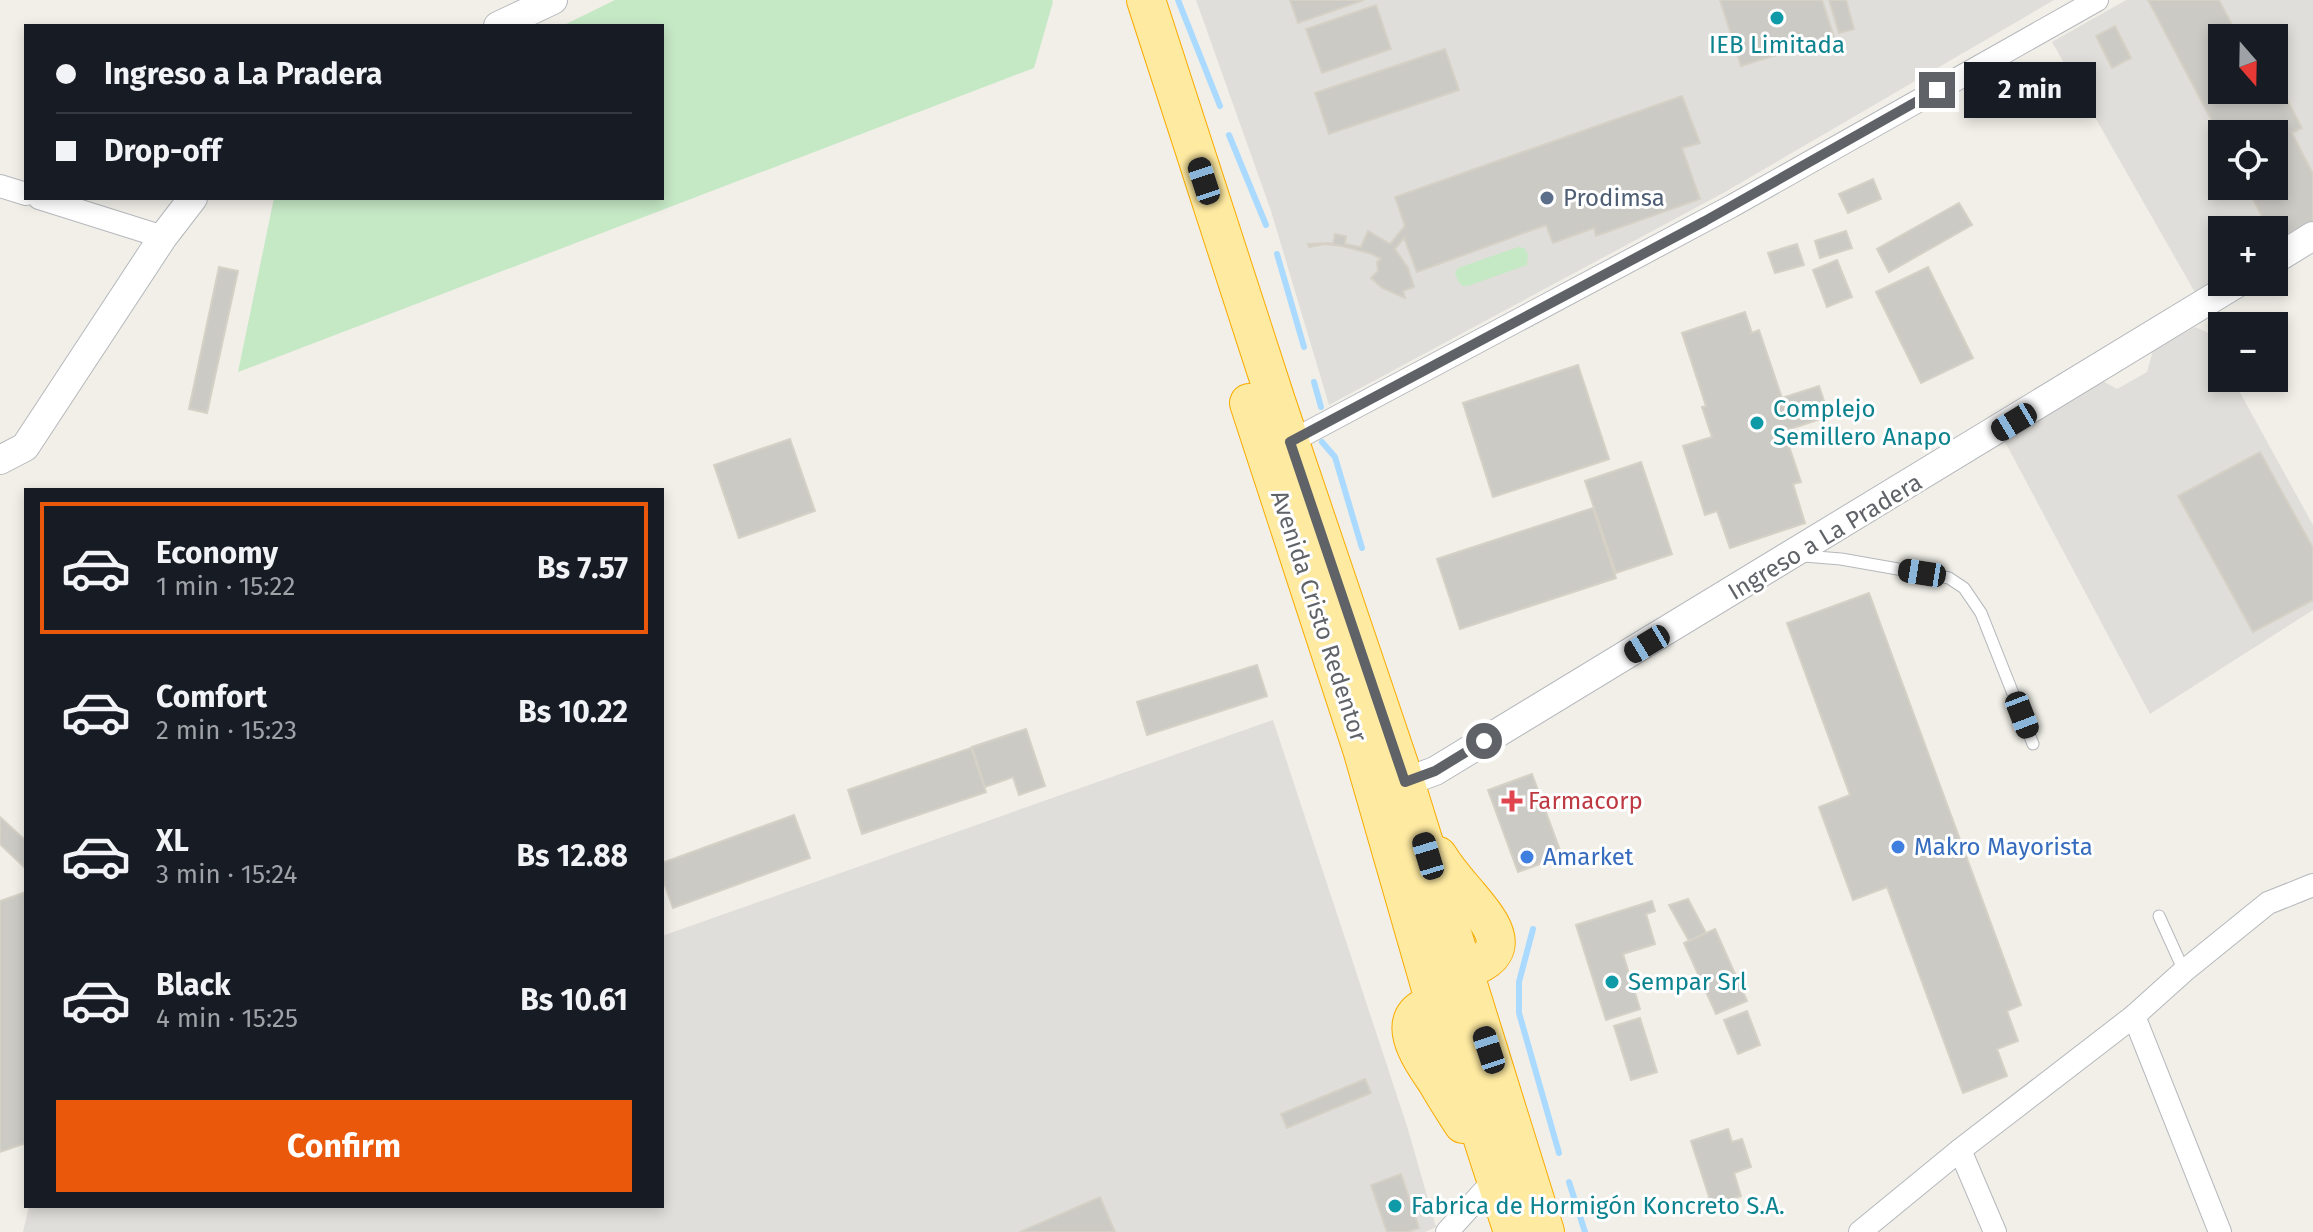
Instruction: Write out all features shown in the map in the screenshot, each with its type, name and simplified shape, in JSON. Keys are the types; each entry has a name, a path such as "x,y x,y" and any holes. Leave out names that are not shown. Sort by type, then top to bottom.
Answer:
{"highway":[{"name":"Avenida Cristo Redentor","path":"1120,0 1362,749 1431,989 1439,1004"},
{"name":"Avenida Cristo Redentor","path":"1146,0 1419,827 1447,870 1489,920 1496,937 1495,949 1491,954 1481,963 1464,970"},
{"path":"1362,749 1388,800 1438,944 1450,963 1464,970 1504,1171"},
{"path":"1513,1232 1504,1171 1497,1113 1462,1009 1450,1003 1425,1007 1414,1020 1412,1033 1416,1049 1463,1124 1504,1171 1545,1232"}],"street":[{"path":"502,24 553,0"},
{"path":"1290,442 1719,213 2097,0"},
{"path":"0,186 24,193"},
{"path":"45,200 163,237"},
{"path":"0,460 25,447 163,237 191,200"},
{"path":"2288,251 2313,236"},
{"name":"Ingreso a La Pradera","path":"1405,782 1435,771 1796,555 2216,296"},
{"path":"1860,1232 1960,1150 2134,1016 2268,903 2312,890"},
{"path":"2134,1016 2220,1232"},
{"path":"1960,1150 1995,1232"},
{"path":"1447,1232 1504,1171"}],"lane":[{"path":"1796,555 1841,559 1949,578 1964,588 1981,613 2033,744"},
{"path":"2159,916 2184,971"}],"shaded area":[{"path":"1196,0 2054,0 1725,192 1329,405 1271,211"},
{"path":"2126,0 2313,0 2313,224 2288,241 2288,216 2208,216 2208,290 2197,296 2052,42"},
{"path":"2195,327 2207,332 2208,392 2240,392 2313,525 2313,610 2150,714 2004,440 2101,380 2117,389 2147,372 2153,350"},
{"path":"1273,720 1407,1126 1436,1227 1425,1232 23,1232 29,1208 664,1208 664,935"}],"green space":[{"path":"615,0 1053,2 1034,68 238,372 274,200 664,200 664,24 566,24"},
{"path":"1518,247 1524,248 1528,254 1527,265 1468,286 1462,286 1458,281 1455,273 1458,268"}],"building":[{"path":"1290,0 1364,0 1298,23"},
{"name":"IEB Limitada","path":"1720,0 1822,0 1834,37 1741,66"},
{"path":"1829,0 1846,0 1854,29 1839,33"},
{"path":"2148,0 2219,0 2232,24 2208,24 2208,104 2288,104 2288,101 2302,128 2292,133 2313,174 2313,221 2288,234 2288,216 2262,216 2253,200 2288,200 2288,120 2211,120"},
{"path":"1376,5 1391,49 1322,73 1306,29"},
{"path":"2115,26 2131,58 2112,68 2096,36"},
{"path":"1445,49 1459,90 1329,134 1315,93"},
{"name":"Prodimsa","path":"1682,96 1700,143 1682,148 1700,199 1596,236 1594,228 1553,243 1546,225 1417,272 1404,238 1395,249 1408,268 1414,287 1403,291 1405,298 1382,288 1371,278 1378,271 1377,262 1381,259 1372,254 1324,244 1309,247 1308,244 1333,243 1335,234 1346,236 1345,244 1361,247 1368,231 1390,244 1405,226 1395,197"},
{"path":"1873,179 1881,199 1848,213 1839,194"},
{"path":"1959,203 1972,225 1889,272 1877,249"},
{"path":"1846,231 1852,248 1820,258 1815,241"},
{"path":"1797,244 1804,265 1775,273 1768,253"},
{"path":"1837,260 1852,297 1827,307 1813,270"},
{"path":"219,267 238,271 207,413 189,409"},
{"path":"1928,267 1973,358 1921,383 1876,292"},
{"name":"Complejo Semillero Anapo","path":"1745,312 1752,333 1759,330 1782,398 1819,386 1829,416 1784,431 1801,482 1793,484 1805,523 1730,548 1717,511 1705,515 1683,446 1712,437 1702,407 1706,406 1682,333"},
{"path":"1578,365 1609,459 1493,497 1463,403"},
{"path":"790,439 815,511 739,538 714,465"},
{"path":"2260,452 2313,548 2313,600 2253,632 2178,496"},
{"path":"1641,462 1672,554 1616,573 1585,481"},
{"path":"1593,508 1616,578 1460,629 1437,559"},
{"name":"Makro Mayorista","path":"1869,593 2021,1005 2007,1011 2018,1041 1997,1049 2007,1076 1963,1093 1887,887 1853,900 1819,807 1850,795 1787,623"},
{"path":"1257,665 1267,696 1147,735 1137,702"},
{"path":"1026,729 1045,786 1019,795 1013,777 985,787 972,747"},
{"path":"971,748 986,792 862,834 848,790"},
{"path":"1532,774 1562,856 1518,872 1488,790"},
{"path":"794,815 810,858 673,908 664,883 664,862"},
{"path":"0,817 24,839 24,867 0,844"},
{"path":"24,893 24,1144 0,1152 0,901"},
{"path":"1688,899 1706,933 1689,941 1669,905"},
{"name":"Sempar Srl","path":"1652,901 1655,911 1646,914 1655,944 1623,954 1640,1009 1606,1020 1576,925"},
{"path":"1715,929 1747,1001 1716,1014 1684,943"},
{"path":"1747,1011 1760,1045 1738,1054 1724,1020"},
{"path":"1640,1018 1657,1072 1631,1080 1614,1026"},
{"path":"1365,1079 1371,1093 1287,1128 1281,1114"},
{"path":"1728,1129 1732,1142 1742,1139 1751,1167 1734,1173 1741,1196 1712,1206 1691,1141"},
{"name":"Fabrica de Hormigón Koncreto S.A.","path":"1401,1174 1419,1228 1408,1232 1387,1232 1371,1185"},
{"path":"1100,1197 1115,1232 1020,1232"}],"waterway":[{"path":"1178,0 1220,106"},
{"path":"1229,135 1266,225"},
{"path":"1277,254 1304,347"},
{"path":"1314,382 1321,407"},
{"path":"1322,442 1335,457 1362,548"},
{"path":"1533,929 1519,982 1519,1013 1559,1153"},
{"path":"1569,1182 1585,1232"}],"place":[{"name":"IEB Limitada","path":"1777,18"},
{"name":"Prodimsa","path":"1547,198"},
{"name":"Complejo Semillero Anapo","path":"1757,423"},
{"name":"Farmacorp","path":"1512,801"},
{"name":"Makro Mayorista","path":"1898,847"},
{"name":"Amarket","path":"1527,857"},
{"name":"Sempar Srl","path":"1612,982"},
{"name":"Fabrica de Hormigón Koncreto S.A.","path":"1395,1206"}],"route":[{"path":"1484,741 1435,771 1405,782 1290,442 1705,221 1937,90"}]}
